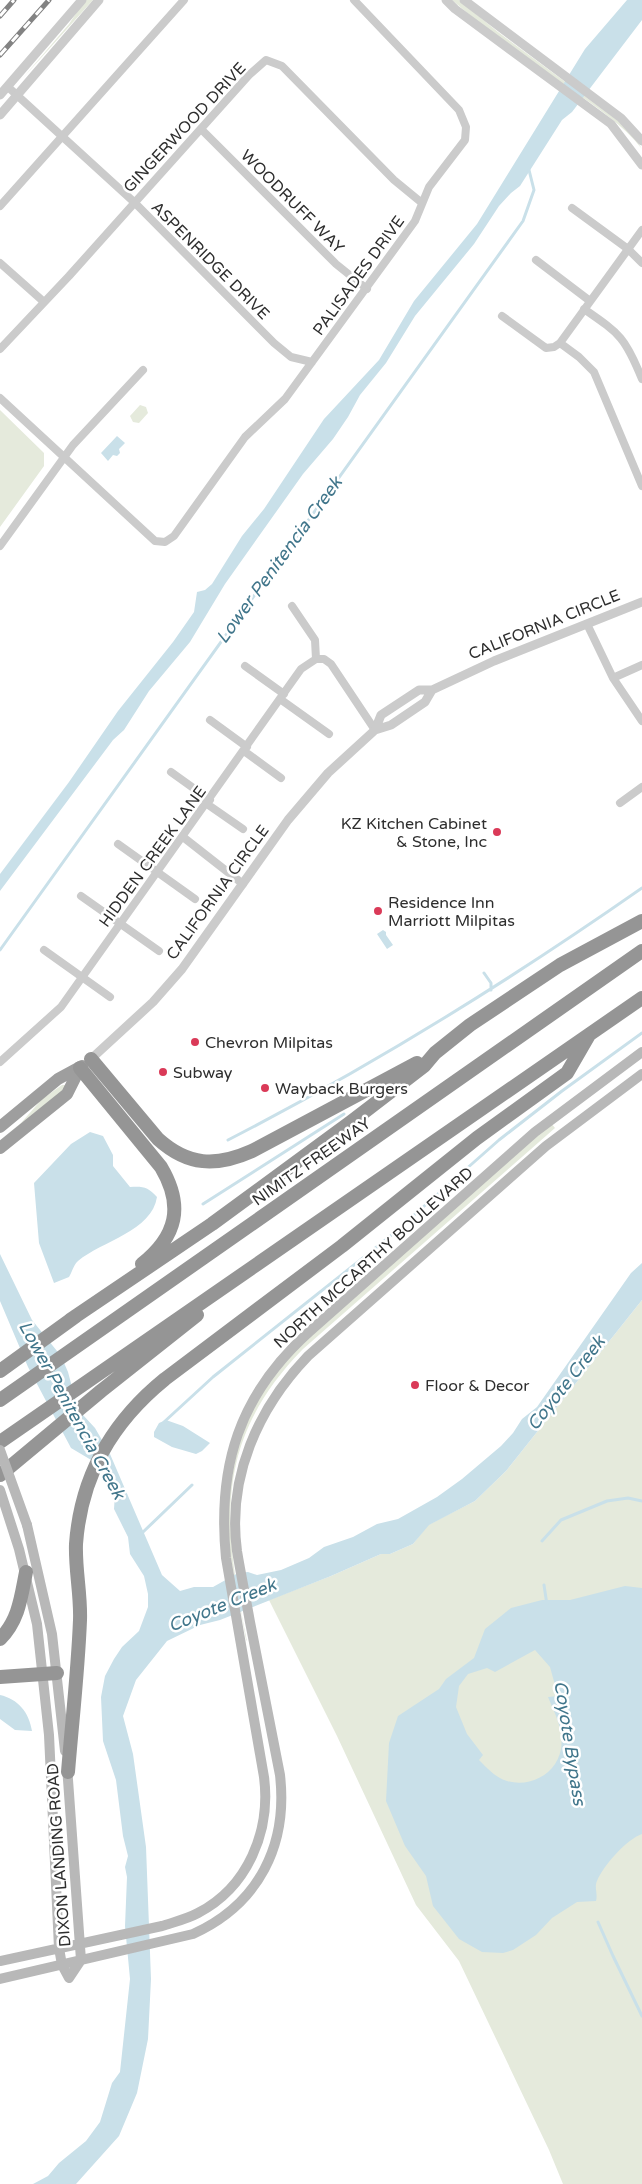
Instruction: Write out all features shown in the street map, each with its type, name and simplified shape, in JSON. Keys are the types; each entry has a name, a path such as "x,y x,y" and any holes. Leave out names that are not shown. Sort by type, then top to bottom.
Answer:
{"highway":[{"path":"70,1320 212,1224 351,1122 424,1066 435,1053 470,1024 560,966 642,921"},
{"name":"NIMITZ FREEWAY","path":"0,1400 642,951"},
{"path":"0,1442 642,998"},
{"path":"68,1772 80,1619 76,1546 80,1510 89,1480 104,1446 122,1420 144,1396 342,1246 476,1138 567,1072 589,1035"},
{"path":"86,1064 169,1149 189,1159 210,1162 232,1160 252,1151 435,1053"},
{"path":"3,1369 148,1259 162,1244 173,1224 176,1205 171,1184 161,1167 86,1064"},
{"name":"CALIFORNIA CIRCLE","path":"0,1127 58,1079 86,1064"},
{"name":"CALIFORNIA CIRCLE","path":"0,1148 68,1094 86,1064"},
{"path":"0,1475 104,1388 300,1234"},
{"path":"0,1639 15,1620 26,1572"},
{"path":"0,1677 57,1673"}],"main road":[{"name":"NORTH MCCARTHY BOULEVARD","path":"0,1961 162,1926 187,1918 209,1906 240,1877 255,1852 265,1822 266,1793 226,1558 223,1521 228,1468 242,1423 257,1394 275,1367 297,1342 551,1119 642,1052"},
{"name":"NORTH MCCARTHY BOULEVARD","path":"80,1960 193,1934 219,1920 254,1887 263,1874 276,1843 280,1825 282,1792 237,1551 237,1503 242,1471 257,1428 279,1389 308,1356 546,1146 642,1074"},
{"path":"449,1208 461,1221"},
{"name":"DIXON LANDING ROAD","path":"0,1450 27,1525 52,1634 68,1772 80,1944 80,1960 69,1978 62,1964 59,1948 49,1735 36,1624 26,1572 0,1490"},
{"path":"266,1793 282,1792"},
{"path":"0,1979 62,1964"}],"street":[{"path":"0,95 82,0"},
{"path":"0,115 99,0"},
{"path":"0,206 184,0"},
{"name":"PALISADES DRIVE","path":"63,457 155,541 165,542 174,536 244,437 285,399 415,221 429,187 465,140 466,127 459,110 354,0"},
{"path":"446,0 455,9 611,124 642,165"},
{"path":"464,0 621,118 642,141"},
{"name":"GINGERWOOD DRIVE","path":"0,349 202,129 249,75 266,60 282,66 394,180 422,203"},
{"name":"ASPENRIDGE DRIVE","path":"8,87 134,202 274,343 291,357 312,362"},
{"name":"WOODRUFF WAY","path":"202,129 336,264 367,289"},
{"path":"572,208 628,249 642,263"},
{"path":"502,316 546,348 554,347 560,342 642,230"},
{"path":"536,260 590,301"},
{"path":"0,263 44,302"},
{"path":"584,309 617,333 630,349 642,379"},
{"path":"560,342 580,357 594,372 642,486"},
{"path":"0,546 63,457 143,370"},
{"path":"0,398 63,457"},
{"name":"CALIFORNIA CIRCLE","path":"86,1064 160,995 182,969 307,796 328,773 374,730 381,715 419,690 432,690 494,661 642,602"},
{"path":"292,606 315,640 316,659 324,659 331,664 374,730"},
{"path":"587,624 614,678 642,721"},
{"name":"HIDDEN CREEK LANE","path":"0,1062 61,1007 156,872 209,802 301,669 316,659"},
{"path":"614,678 642,665"},
{"path":"245,666 329,734"},
{"name":"CALIFORNIA CIRCLE","path":"374,730 391,725 406,716 426,702 432,690"},
{"path":"210,720 281,778"},
{"path":"171,772 244,829"},
{"path":"620,803 642,788"},
{"path":"183,837 243,884"},
{"path":"118,844 195,899"},
{"path":"81,896 159,951"},
{"path":"44,950 110,997"}],"shaded area":[{"path":"85,0 93,0 22,79 69,24"},
{"path":"452,0 459,0 498,32 629,129 642,149 626,131 608,116 495,34"},
{"path":"140,405 146,407 148,413 139,423 133,422 130,416"},
{"path":"0,410 44,453 44,466 0,527"},
{"path":"62,1085 65,1085 65,1089 0,1140 21,1123 42,1099"},
{"path":"551,1123 555,1128 303,1349 274,1383 253,1417 239,1451 232,1486 230,1522 233,1559 247,1641 229,1548 228,1496 239,1442 254,1405 289,1355"},
{"path":"642,1300 642,2184 563,2184 549,2150 459,1961 416,1905 337,1736 269,1600 381,1554 390,1554 413,1544 428,1525 475,1501 506,1471"}],"water":[{"path":"627,0 642,0 642,20 572,112 562,120 520,186 499,206 474,244 415,316 386,363 360,395 333,439 303,474 225,584 190,642 149,691 124,730 113,740 0,891 0,874 69,782 118,711 173,642 194,612 197,592 205,590 212,584 242,536 264,509 324,419 379,360 414,301 477,224 585,49"},
{"path":"117,436 125,443 119,449 120,453 117,456 113,455 108,461 101,453"},
{"path":"383,930 393,945 387,949 377,934"},
{"path":"90,1132 103,1136 113,1155 113,1166 130,1187 145,1188 157,1197 153,1209 146,1219 125,1234 88,1254 77,1262 69,1277 54,1283 39,1243 34,1183 71,1144"},
{"name":"Coyote Creek","path":"0,1254 32,1320 61,1356 68,1372 76,1402 83,1415 95,1428 110,1454 162,1575 180,1591 194,1587 213,1587 238,1573 248,1572 257,1575 281,1570 309,1558 324,1547 353,1537 377,1524 398,1519 437,1497 462,1479 501,1446 522,1419 537,1407 631,1273 642,1263 642,1300 506,1471 475,1501 429,1525 413,1544 390,1554 381,1554 220,1620 200,1625 167,1641 136,1680 123,1716 133,1754 146,1847 151,1979 148,2039 137,2093 119,2136 76,2184 33,2184 48,2176 59,2163 86,2141 100,2122 112,2083 120,2072 130,1979 125,1926 127,1877 125,1867 128,1856 123,1836 116,1780 103,1741 101,1697 105,1676 114,1659 122,1647 139,1631 148,1607 148,1594 144,1576 130,1554 128,1537 114,1509 115,1494 103,1467 71,1448 28,1367 0,1301"},
{"path":"166,1420 183,1426 210,1443 196,1454 172,1447 154,1437 154,1432 159,1423"},
{"path":"625,1586 642,1588 642,1834 629,1841 604,1868 596,1883 596,1901 577,1902 552,1918 536,1935 513,1950 503,1953 482,1952 459,1939 433,1906 426,1876 405,1846 386,1801 389,1743 398,1716 439,1689 446,1679 474,1658 485,1629 511,1608 542,1600 570,1600","holes":["535,1650 550,1667 558,1696 548,1697 561,1735 562,1742 559,1758 542,1777 516,1783 503,1780 479,1760 483,1755 467,1734 456,1707 459,1686 468,1674 487,1668 495,1672"]},
{"path":"0,1695 22,1707 31,1724 32,1731 15,1730 0,1719"}],"waterway":[{"name":"Lower Penitencia Creek","path":"0,950 523,221 534,190 529,170"},
{"path":"228,1140 282,1112 439,1021 491,989 642,888"},
{"path":"484,973 491,983 491,990"},
{"path":"164,1422 213,1377 388,1238 499,1140 642,1033"},
{"path":"203,1204 344,1114"},
{"path":"142,1533 192,1485"},
{"name":"Coyote Bypass","path":"542,1541 561,1520 607,1501 628,1498 642,1501"},
{"name":"Coyote Bypass","path":"544,1585 547,1605"},
{"name":"Coyote Bypass","path":"598,1922 642,2016"}],"railway":[{"path":"0,16 14,0"},
{"path":"0,55 49,0"}],"place":[{"name":"KZ Kitchen Cabinet & Stone, Inc","path":"497,832"},
{"name":"Residence Inn Marriott Milpitas","path":"378,911"},
{"name":"Chevron Milpitas","path":"195,1042"},
{"name":"Subway","path":"163,1072"},
{"name":"Wayback Burgers","path":"265,1088"},
{"name":"Floor & Decor","path":"415,1385"}]}
